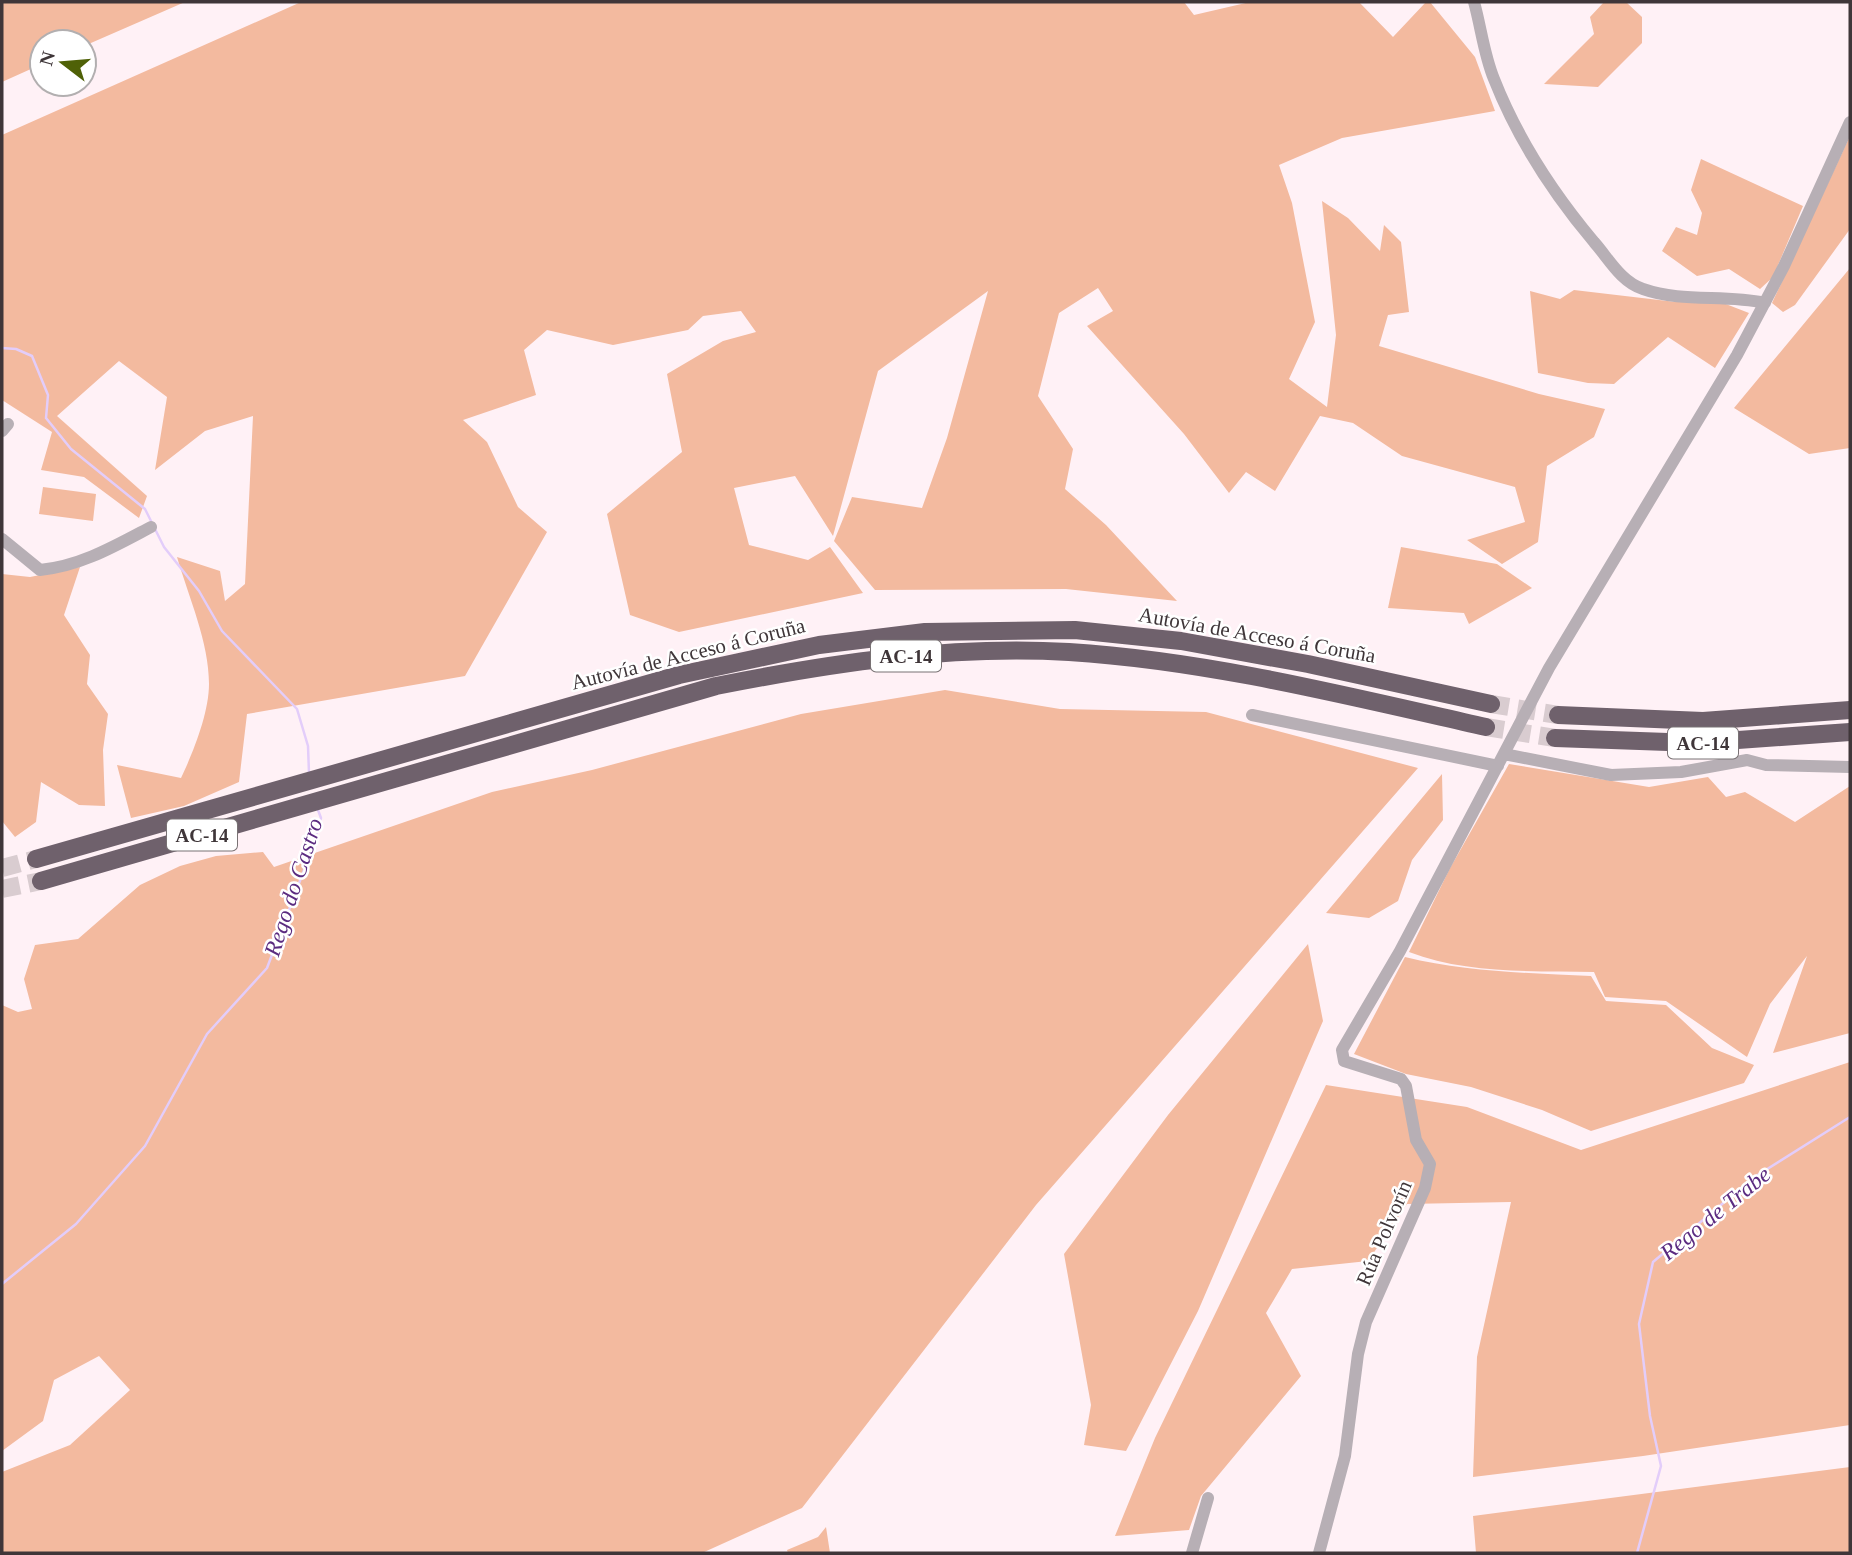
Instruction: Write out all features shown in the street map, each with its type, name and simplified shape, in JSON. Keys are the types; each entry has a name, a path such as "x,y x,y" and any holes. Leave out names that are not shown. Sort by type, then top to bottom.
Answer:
{"highway":[{"name":"Autovía de Acceso á Coruña","path":"36,859 679,675 820,645 925,632 1075,631 1181,641 1308,664 1491,704"},
{"name":"Autovía de Acceso á Coruña","path":"41,881 716,686 811,667 925,653 1068,652 1184,665 1301,686 1486,727"},
{"name":"AC-14","path":"1558,715 1703,720 1850,710"},
{"name":"AC-14","path":"1555,738 1696,743 1850,732"}],"street":[{"path":"1474,2 1493,77 1527,153 1563,205 1615,268 1634,285 1668,296 1726,296 1765,303"},
{"path":"1501,759 1549,668 1737,355 1765,303 1850,122"},
{"path":"2,539 40,570 61,568 93,557 151,527"},
{"path":"1252,715 1501,759 1611,775 1681,772 1747,760 1766,765 1850,767"},
{"name":"Rúa Polvorín","path":"1319,1553 1349,1439 1364,1330 1425,1188 1430,1164 1416,1140 1406,1086 1401,1079 1344,1061 1342,1050 1400,951 1501,759"},
{"path":"1192,1553 1209,1498"}],"shaded area":[{"path":"2,2 185,2 98,40 98,28 28,28 28,70 2,82"},
{"path":"301,2 1184,2 1194,15 1250,2 1359,2 1393,37 1426,2 1430,2 1475,57 1495,111 1342,138 1279,165 1292,203 1315,322 1289,379 1327,407 1336,335 1322,201 1348,218 1380,251 1384,225 1401,242 1409,312 1388,315 1379,346 1539,394 1605,409 1594,437 1547,466 1538,542 1502,564 1467,540 1525,522 1515,487 1402,456 1353,423 1320,416 1275,491 1246,472 1229,493 1184,434 1087,326 1113,311 1098,288 1059,313 1038,396 1073,449 1065,489 1106,525 1177,601 1066,589 875,590 834,541 852,497 922,508 947,438 988,291 878,371 833,536 795,476 734,488 749,545 808,560 830,547 863,593 679,632 630,615 607,514 682,452 667,374 723,341 756,332 741,311 703,316 688,330 613,345 547,330 524,350 536,395 463,420 487,442 518,507 547,532 465,676 247,714 239,782 184,806 131,818 117,765 181,778 195,745 206,707 209,684 206,652 177,557 220,571 225,601 245,584 253,416 205,431 155,470 167,397 119,361 57,416 147,496 139,518 84,477 41,470 52,432 2,400 2,135 85,98 98,98 98,92"},
{"path":"1604,2 1626,2 1642,17 1642,43 1598,87 1544,84 1594,34 1590,17"},
{"path":"1850,136 1850,229 1795,305 1783,312 1772,303"},
{"path":"1701,159 1803,206 1773,277 1760,289 1729,269 1697,276 1662,251 1676,227 1697,235 1702,213 1691,190"},
{"path":"1850,268 1850,448 1809,454 1734,408"},
{"path":"1574,290 1676,302 1718,301 1749,313 1715,368 1668,337 1614,384 1588,383 1538,373 1530,291 1560,299"},
{"path":"43,487 96,494 93,521 39,514"},
{"path":"1401,547 1497,564 1532,588 1469,624 1464,613 1388,608"},
{"path":"80,567 64,615 90,655 87,684 108,714 103,750 105,806 79,805 41,782 36,822 15,837 2,821 2,574 30,577"},
{"path":"945,690 1060,709 1206,712 1418,768 1036,1205 802,1508 702,1553 2,1553 2,1472 70,1445 130,1390 99,1356 54,1380 43,1421 2,1451 2,1005 18,1012 32,1009 24,979 35,945 78,939 140,885 180,866 216,856 263,852 274,867 492,792 592,770 801,714"},
{"path":"1509,764 1649,787 1708,777 1726,797 1745,792 1795,822 1850,786 1850,1033 1773,1053 1807,956 1770,1004 1747,1057 1666,1001 1605,997 1594,972 1476,968 1409,952 1449,870"},
{"path":"1442,774 1443,820 1412,860 1398,901 1369,918 1326,913"},
{"path":"1308,944 1323,1021 1198,1311 1126,1451 1084,1445 1091,1405 1064,1254 1168,1115"},
{"path":"1405,957 1474,969 1591,976 1606,1001 1666,1005 1712,1048 1754,1065 1744,1083 1591,1131 1542,1110 1471,1087 1406,1074 1354,1054"},
{"path":"1850,1062 1850,1425 1643,1456 1473,1477 1477,1357 1511,1202 1407,1204 1368,1261 1292,1269 1266,1313 1301,1376 1201,1496 1189,1530 1115,1536 1155,1438 1326,1085 1467,1107 1581,1150"},
{"path":"1850,1467 1850,1553 1476,1553 1473,1516"},
{"path":"826,1527 830,1553 788,1553 787,1550 818,1537"}],"waterway":[{"name":"Rego do Castro","path":"2,348 16,349 32,356 48,395 46,418 71,449 145,509 151,521"},
{"name":"Rego do Castro","path":"154,527 164,547 199,591 222,631 297,709 308,746 309,773"},
{"name":"Rego do Castro","path":"2,1284 76,1224 145,1146 207,1034 267,968 312,849 321,818 318,810"},
{"name":"Rego de Trabe","path":"1637,1553 1661,1466 1650,1416 1639,1324 1653,1262 1753,1178 1850,1117"}],"tunnel":[{"path":"1491,704 1558,715"},
{"path":"1486,727 1555,738"},
{"path":"2,868 36,859"},
{"path":"2,889 41,881"}]}
